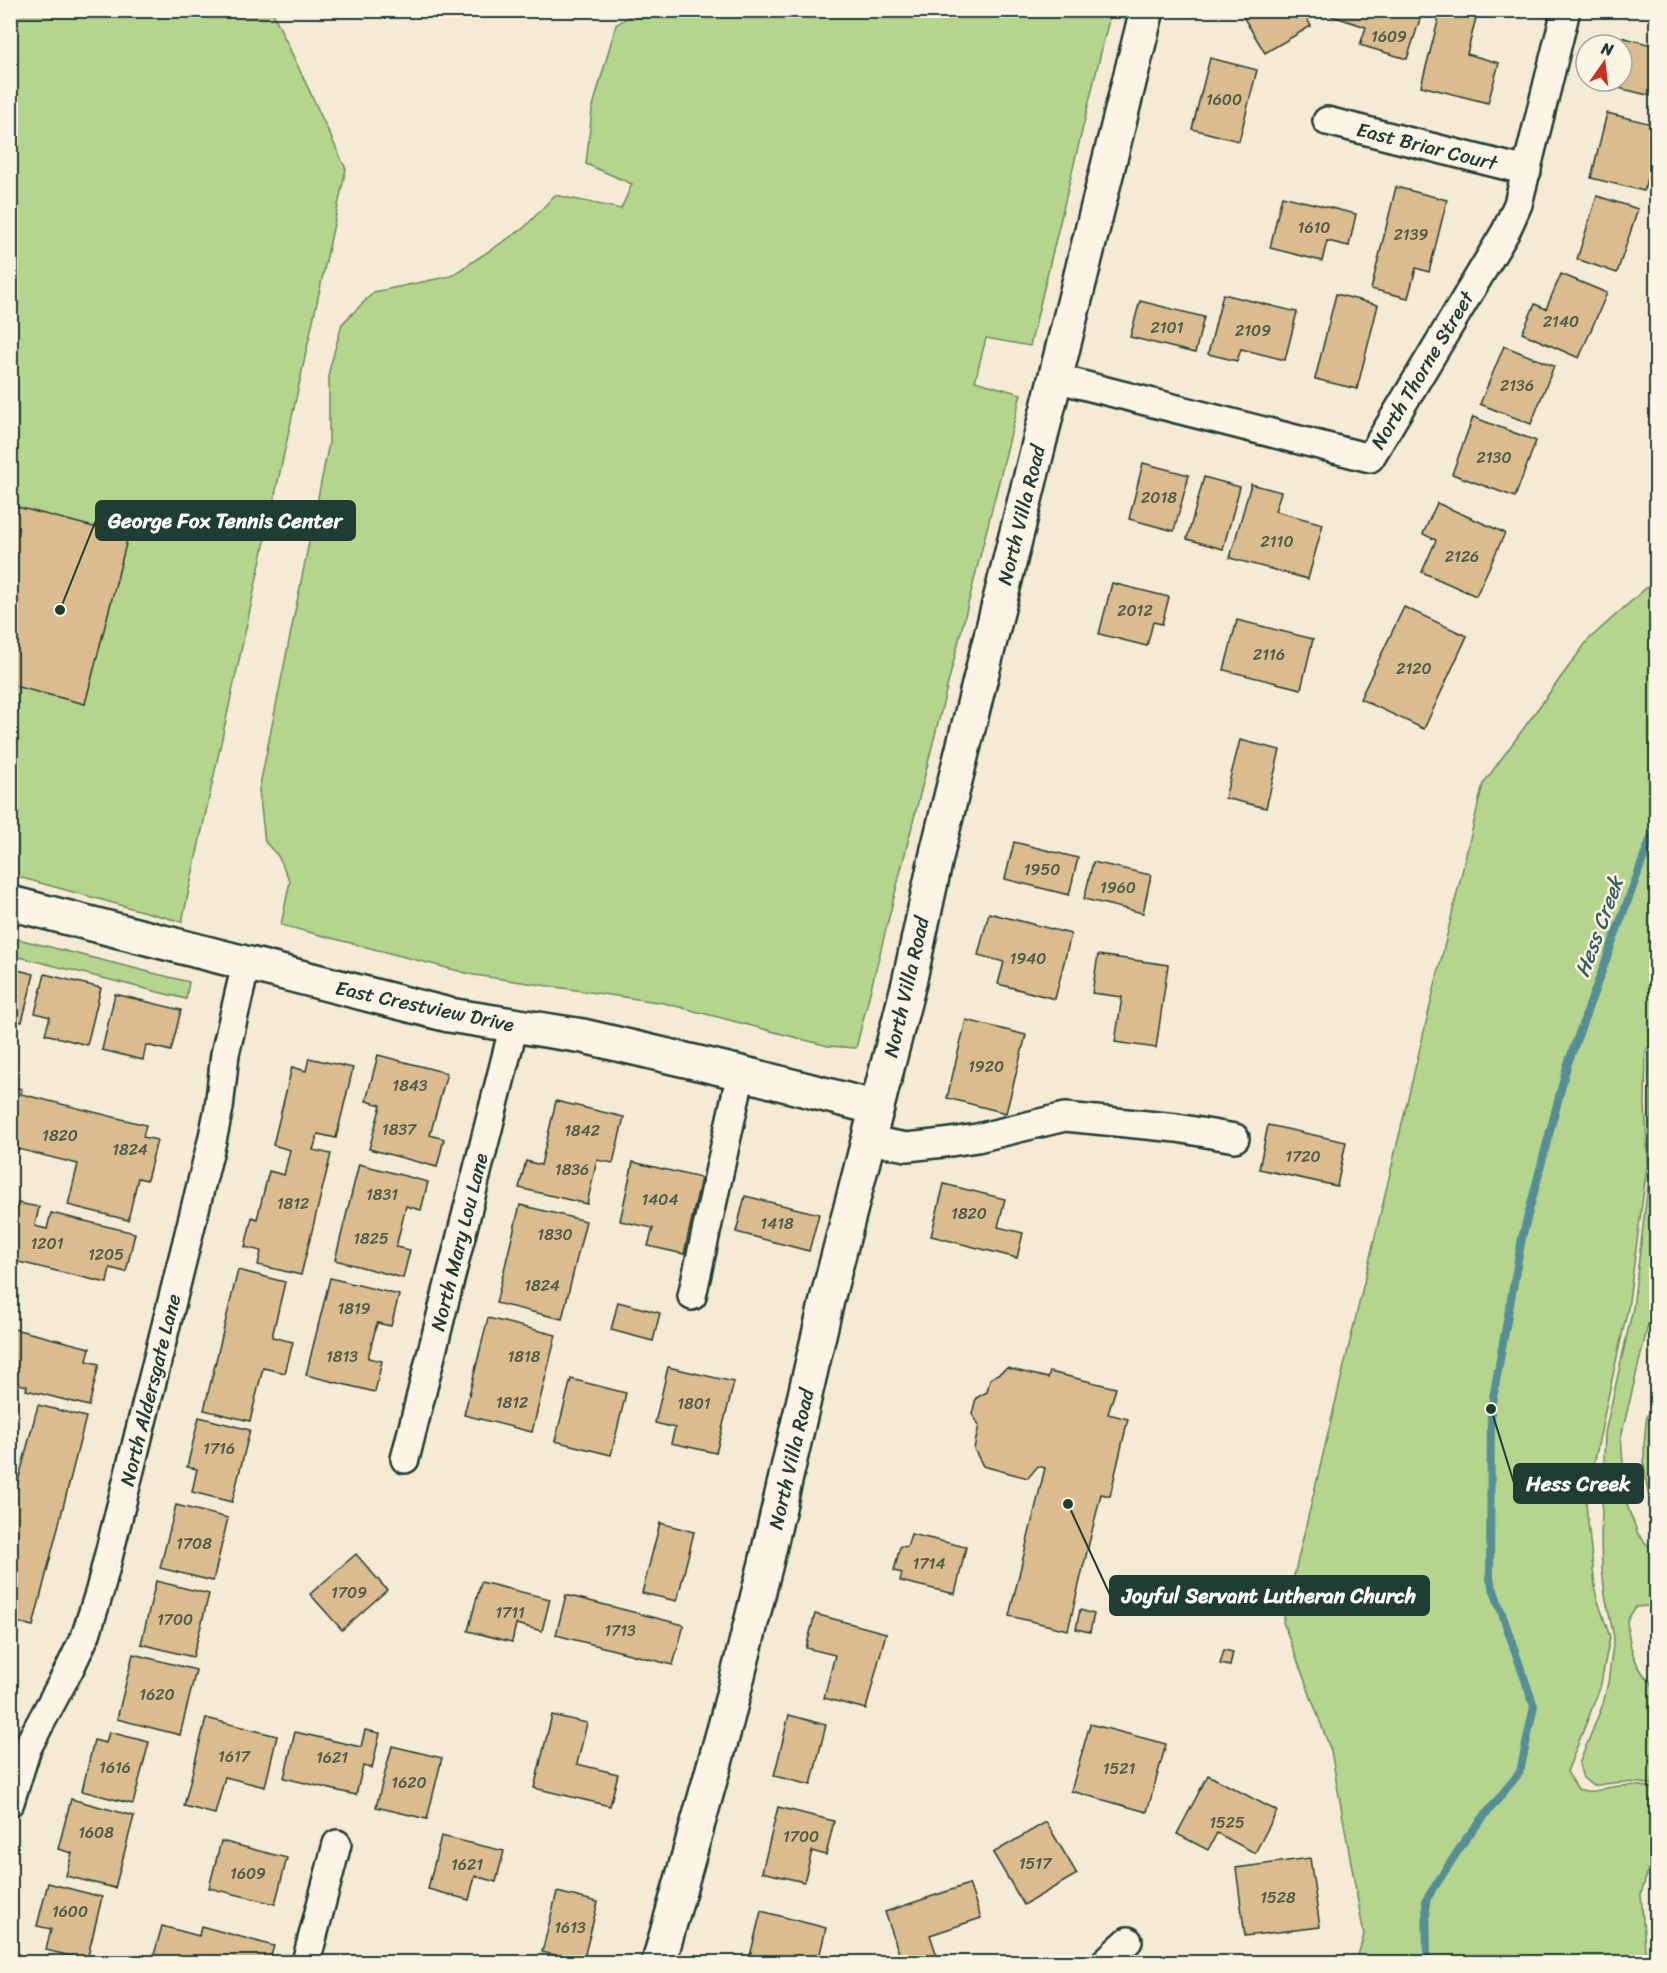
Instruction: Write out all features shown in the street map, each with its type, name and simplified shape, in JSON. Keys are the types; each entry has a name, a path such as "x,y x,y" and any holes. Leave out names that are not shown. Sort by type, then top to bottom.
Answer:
{"main road":[{"name":"North Villa Road","path":"659,1962 734,1689 785,1484 828,1296 909,983 938,849 1147,10"},
{"name":"East Crestview Drive","path":"10,903 448,1015 583,1036 877,1108"}],"street":[{"name":"North Thorne Street","path":"1055,378 1370,459 1506,231 1518,204 1566,10"},
{"name":"East Briar Court","path":"1327,121 1527,171"},
{"name":"North Aldersgate Lane","path":"10,1802 27,1748 86,1635 100,1590 212,1141 219,1108 225,1054 246,964"},
{"name":"North Mary Lou Lane","path":"405,1459 514,1026"},
{"path":"692,1296 741,1073"},
{"path":"868,1140 907,1147 944,1143 977,1138 1065,1117 1177,1128 1235,1138"},
{"path":"306,1962 337,1844"},
{"path":"1105,1962 1128,1941"}],"green space":[{"path":"11,11 272,11 346,169 182,922 11,875"},
{"path":"637,11 1111,11 1030,346 986,338 975,381 1021,394 856,1048 828,1046 664,1003 474,975 281,925 290,881 278,856 265,842 259,790 329,443 329,371 342,324 374,292 451,276 524,228 555,195 621,209 632,184 586,164 592,110 616,25"},
{"path":"1656,579 1656,1040 1646,1050 1645,1104 1648,1159 1628,1308 1586,1504 1596,1595 1610,1637 1600,1688 1567,1772 1578,1789 1588,1791 1623,1786 1656,1788 1656,1844 1641,1894 1646,1962 1356,1962 1364,1935 1331,1751 1283,1622 1483,784 1588,640"},
{"path":"10,937 189,982 186,999 11,955"},
{"path":"1656,1044 1656,1292 1621,1437 1626,1502 1638,1534 1656,1555 1656,1611 1648,1606 1636,1607 1627,1620 1634,1657 1642,1673 1656,1687 1656,1785 1625,1782 1593,1786 1583,1778 1579,1764 1603,1704 1614,1637 1602,1569 1605,1433 1633,1308 1651,1160 1651,1050"},
{"path":"1647,1415 1656,1416 1656,1518 1651,1505 1644,1467"}],"building":[{"path":"1239,10 1302,10 1311,26 1265,53"},
{"path":"1334,10 1423,10 1407,59 1360,45 1366,27 1332,16"},
{"path":"1441,10 1478,10 1467,54 1499,63 1488,103 1421,86"},
{"path":"1634,40 1656,46 1656,97 1634,92"},
{"path":"1210,58 1257,70 1239,141 1192,129"},
{"path":"1607,113 1656,125 1656,139 1644,191 1591,178"},
{"path":"1396,187 1447,200 1429,272 1416,268 1408,298 1371,289"},
{"path":"1282,196 1356,214 1349,246 1327,241 1322,261 1270,248"},
{"path":"1597,196 1638,209 1617,273 1577,259"},
{"path":"1561,274 1607,293 1579,358 1522,333 1535,304 1546,309"},
{"path":"1223,294 1297,312 1285,360 1241,349 1237,361 1208,354"},
{"path":"1336,294 1378,305 1357,389 1315,379"},
{"path":"1140,301 1204,317 1195,353 1130,337"},
{"path":"1504,346 1554,366 1531,424 1480,404"},
{"path":"1473,417 1536,441 1515,497 1452,474"},
{"path":"1143,463 1189,475 1174,531 1129,519"},
{"path":"1204,477 1240,487 1223,549 1187,539"},
{"path":"1251,484 1281,492 1275,511 1323,524 1308,579 1230,558"},
{"path":"1437,503 1505,533 1476,596 1422,572 1436,540 1423,534"},
{"path":"10,505 128,536 85,704 10,685"},
{"path":"1112,583 1169,597 1162,624 1153,622 1147,646 1099,634"},
{"path":"1404,607 1467,636 1424,729 1360,699"},
{"path":"1237,620 1313,639 1301,689 1224,670"},
{"path":"1240,740 1280,750 1266,808 1225,798"},
{"path":"1014,842 1078,858 1069,895 1005,879"},
{"path":"1093,862 1151,875 1143,913 1084,899"},
{"path":"989,913 1071,934 1055,999 998,984 1004,962 978,955"},
{"path":"1098,955 1168,965 1156,1048 1115,1042 1122,997 1092,993"},
{"path":"10,968 34,974 22,1022 10,1019"},
{"path":"45,974 101,988 87,1045 45,1034 50,1017 35,1013"},
{"path":"115,994 181,1010 171,1051 146,1045 143,1060 102,1050"},
{"path":"966,1020 1026,1035 1006,1113 947,1098"},
{"path":"378,1055 447,1073 430,1135 444,1139 437,1167 369,1149 381,1105 366,1101"},
{"path":"309,1058 353,1068 336,1138 318,1134 313,1150 331,1154 301,1275 258,1265 261,1251 245,1247 252,1217 257,1219 269,1171 284,1175 290,1150 273,1145 292,1067 306,1071"},
{"path":"10,1086 22,1089 21,1094 146,1125 143,1137 157,1140 147,1180 138,1178 128,1220 68,1205 78,1164 10,1147"},
{"path":"556,1101 624,1117 613,1163 597,1160 587,1204 519,1188 526,1161 541,1165"},
{"path":"1268,1125 1346,1142 1337,1186 1259,1169"},
{"path":"633,1162 701,1178 684,1254 648,1246 653,1228 620,1221"},
{"path":"359,1164 428,1182 421,1210 406,1206 396,1247 410,1250 403,1278 335,1260"},
{"path":"944,1184 1005,1199 998,1227 1023,1233 1017,1258 931,1236"},
{"path":"745,1196 819,1214 809,1251 736,1232"},
{"path":"18,1203 39,1207 35,1226 47,1229 51,1213 135,1233 126,1272 110,1268 107,1283 10,1260 10,1235"},
{"path":"520,1205 586,1221 562,1319 496,1303"},
{"path":"238,1270 285,1282 272,1337 293,1342 285,1373 263,1368 250,1421 204,1410"},
{"path":"330,1278 399,1295 391,1326 377,1323 368,1358 382,1361 375,1392 306,1375"},
{"path":"618,1302 660,1313 653,1341 611,1330"},
{"path":"488,1318 556,1335 532,1432 464,1415"},
{"path":"10,1328 90,1348 87,1361 99,1364 89,1406 26,1390 27,1386 10,1382"},
{"path":"668,1367 734,1382 716,1453 671,1443 675,1428 655,1423"},
{"path":"1007,1368 1048,1378 1050,1372 1116,1388 1108,1414 1128,1419 1110,1496 1101,1494 1068,1630 1009,1616 1045,1468 1038,1466 1028,1478 983,1466 974,1449 979,1425 972,1414 976,1398 987,1392 990,1379"},
{"path":"571,1379 626,1393 611,1455 555,1441"},
{"path":"10,1391 17,1393 10,1417"},
{"path":"38,1405 86,1417 33,1626 16,1622 12,1639 10,1639 10,1512"},
{"path":"199,1417 250,1430 232,1502 192,1492 197,1469 187,1467"},
{"path":"176,1505 228,1518 213,1581 160,1568"},
{"path":"660,1523 694,1532 677,1601 642,1593"},
{"path":"911,1534 966,1547 955,1594 900,1581 902,1573 894,1571 900,1546 907,1547"},
{"path":"356,1554 387,1590 342,1630 310,1594"},
{"path":"156,1581 209,1594 193,1657 141,1644"},
{"path":"481,1582 550,1599 542,1631 516,1624 512,1642 468,1631"},
{"path":"566,1595 684,1625 673,1665 556,1635"},
{"path":"1080,1610 1094,1614 1090,1632 1076,1629"},
{"path":"815,1614 886,1633 866,1709 824,1698 835,1655 806,1648"},
{"path":"1224,1650 1233,1652 1230,1666 1220,1664"},
{"path":"133,1654 196,1670 180,1735 117,1719"},
{"path":"552,1715 587,1723 577,1764 618,1774 610,1806 534,1788"},
{"path":"789,1715 826,1725 811,1785 774,1776"},
{"path":"206,1718 277,1736 265,1787 225,1777 215,1814 184,1806"},
{"path":"1090,1724 1166,1744 1147,1812 1071,1791"},
{"path":"365,1730 380,1733 372,1768 363,1766 356,1795 284,1778 295,1732 361,1747"},
{"path":"109,1732 149,1742 133,1804 82,1791 94,1740 106,1743"},
{"path":"392,1746 442,1758 427,1819 376,1807"},
{"path":"1208,1775 1277,1811 1255,1853 1217,1833 1208,1850 1177,1834"},
{"path":"71,1799 134,1816 115,1888 66,1876 72,1853 58,1849"},
{"path":"778,1807 834,1821 826,1855 812,1851 804,1882 762,1872"},
{"path":"1046,1822 1077,1874 1024,1905 993,1853"},
{"path":"441,1836 504,1851 496,1882 475,1876 469,1900 428,1889"},
{"path":"221,1841 287,1858 275,1904 209,1888"},
{"path":"1310,1858 1320,1927 1245,1936 1236,1868"},
{"path":"48,1883 102,1897 87,1960 46,1950 51,1929 37,1926"},
{"path":"969,1884 981,1918 930,1935 938,1959 927,1962 902,1962 885,1912"},
{"path":"557,1892 598,1902 583,1962 542,1952"},
{"path":"761,1911 826,1928 818,1962 776,1962 750,1956"},
{"path":"162,1926 199,1936 201,1926 274,1946 269,1962 152,1962"},
{"path":"353,1955 384,1962 351,1962"}],"waterway":[{"name":"Hess Creek","path":"1432,1962 1427,1957 1426,1900 1465,1840 1520,1772 1534,1706 1490,1579 1491,1409 1522,1238 1567,1066 1656,824"}],"place":[{"name":"George Fox Tennis Center","path":"60,610"},
{"name":"Hess Creek","path":"1491,1409"},
{"name":"Joyful Servant Lutheran Church","path":"1068,1504"}]}
